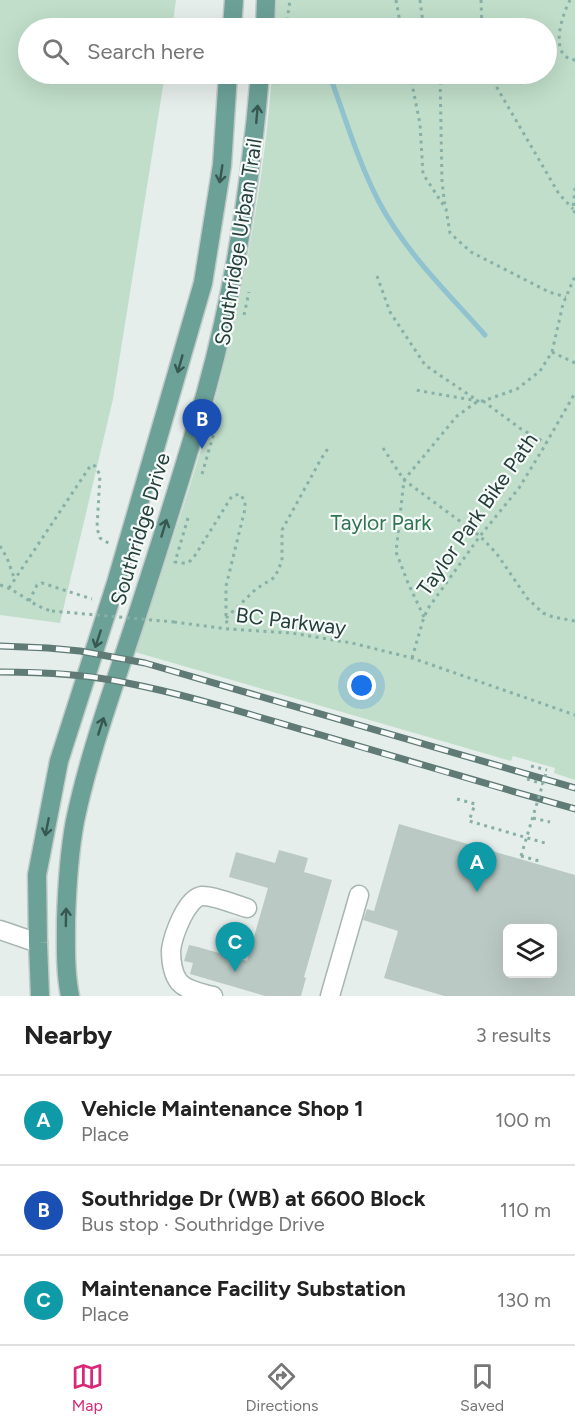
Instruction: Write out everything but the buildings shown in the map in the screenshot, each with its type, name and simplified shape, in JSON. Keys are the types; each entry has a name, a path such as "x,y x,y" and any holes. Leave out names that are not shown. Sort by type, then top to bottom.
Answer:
{"main road":[{"path":"233,18 234,0"},
{"path":"265,18 267,0"},
{"name":"Southridge Drive","path":"40,996 37,876 59,761 116,583 203,283 222,165 227,84"},
{"name":"Southridge Drive","path":"70,996 66,976 67,883 75,821 93,752 206,393 222,329 238,250 254,148 259,84"},
{"path":"38,943 66,976"}],"lane":[{"path":"330,996 359,895"},
{"path":"212,996 186,987 176,977 171,950 180,921 194,900 200,896 247,908"},
{"path":"0,930 38,943"}],"path":[{"path":"287,18 290,0"},
{"path":"396,0 399,18"},
{"path":"420,0 422,18"},
{"path":"481,0 482,18"},
{"path":"570,0 561,18 559,39 561,50 570,59 575,60"},
{"path":"412,84 420,124 423,174 446,209"},
{"path":"440,84 442,182 450,233 471,252 549,292 566,297"},
{"path":"495,84 559,194 574,211"},
{"path":"574,211 575,188"},
{"path":"377,276 390,312 425,365 478,401"},
{"path":"416,390 483,401 517,389 540,371 552,352 563,304 575,276"},
{"name":"Southridge Urban Trail","path":"244,315 249,292"},
{"path":"552,352 575,363"},
{"name":"Taylor Park Bike Path","path":"412,658 429,607 480,536 519,488 575,393"},
{"path":"424,617 396,552 404,480 458,416 478,401"},
{"path":"483,401 521,429 546,443"},
{"path":"199,484 222,405"},
{"path":"226,618 256,589 274,577 282,561 282,530 329,447"},
{"path":"383,448 404,480 480,536 498,554 527,598 535,606 543,613 553,617 575,621"},
{"path":"9,588 91,465 95,466 100,475 98,528 100,538 112,545"},
{"path":"188,517 175,562 185,564 191,561 196,554 232,496 240,494 245,501 226,586 228,629"},
{"path":"0,546 15,580"},
{"path":"29,601 37,585 42,583 94,600"},
{"name":"BC Parkway","path":"0,585 9,588 40,608 52,611 291,633 352,643 412,658 575,715"},
{"path":"531,766 547,770 521,856 539,861"},
{"path":"527,779 543,784"},
{"path":"457,799 475,804 470,821 544,843"},
{"path":"533,818 550,822"}],"green space":[{"path":"0,0 176,0 173,18 18,18 18,84 163,84 113,399 60,623 0,615"},
{"name":"Taylor Park","path":"276,0 575,0 575,780 554,773 555,768 513,756 511,761 135,652 197,463 225,360 258,197 271,84 557,84 557,18 275,18"}],"waterway":[{"path":"333,84 365,171 390,221 428,272 485,335"}],"railway":[{"path":"0,646 80,651 145,663 575,788"},
{"path":"0,672 80,676 152,688 225,707 575,809"}],"place":[{"name":"Southridge Dr (WB) at 6600 Block","path":"202,449"},
{"name":"Vehicle Maintenance Shop 1","path":"477,892"},
{"name":"Maintenance Facility Substation","path":"235,972"}]}
